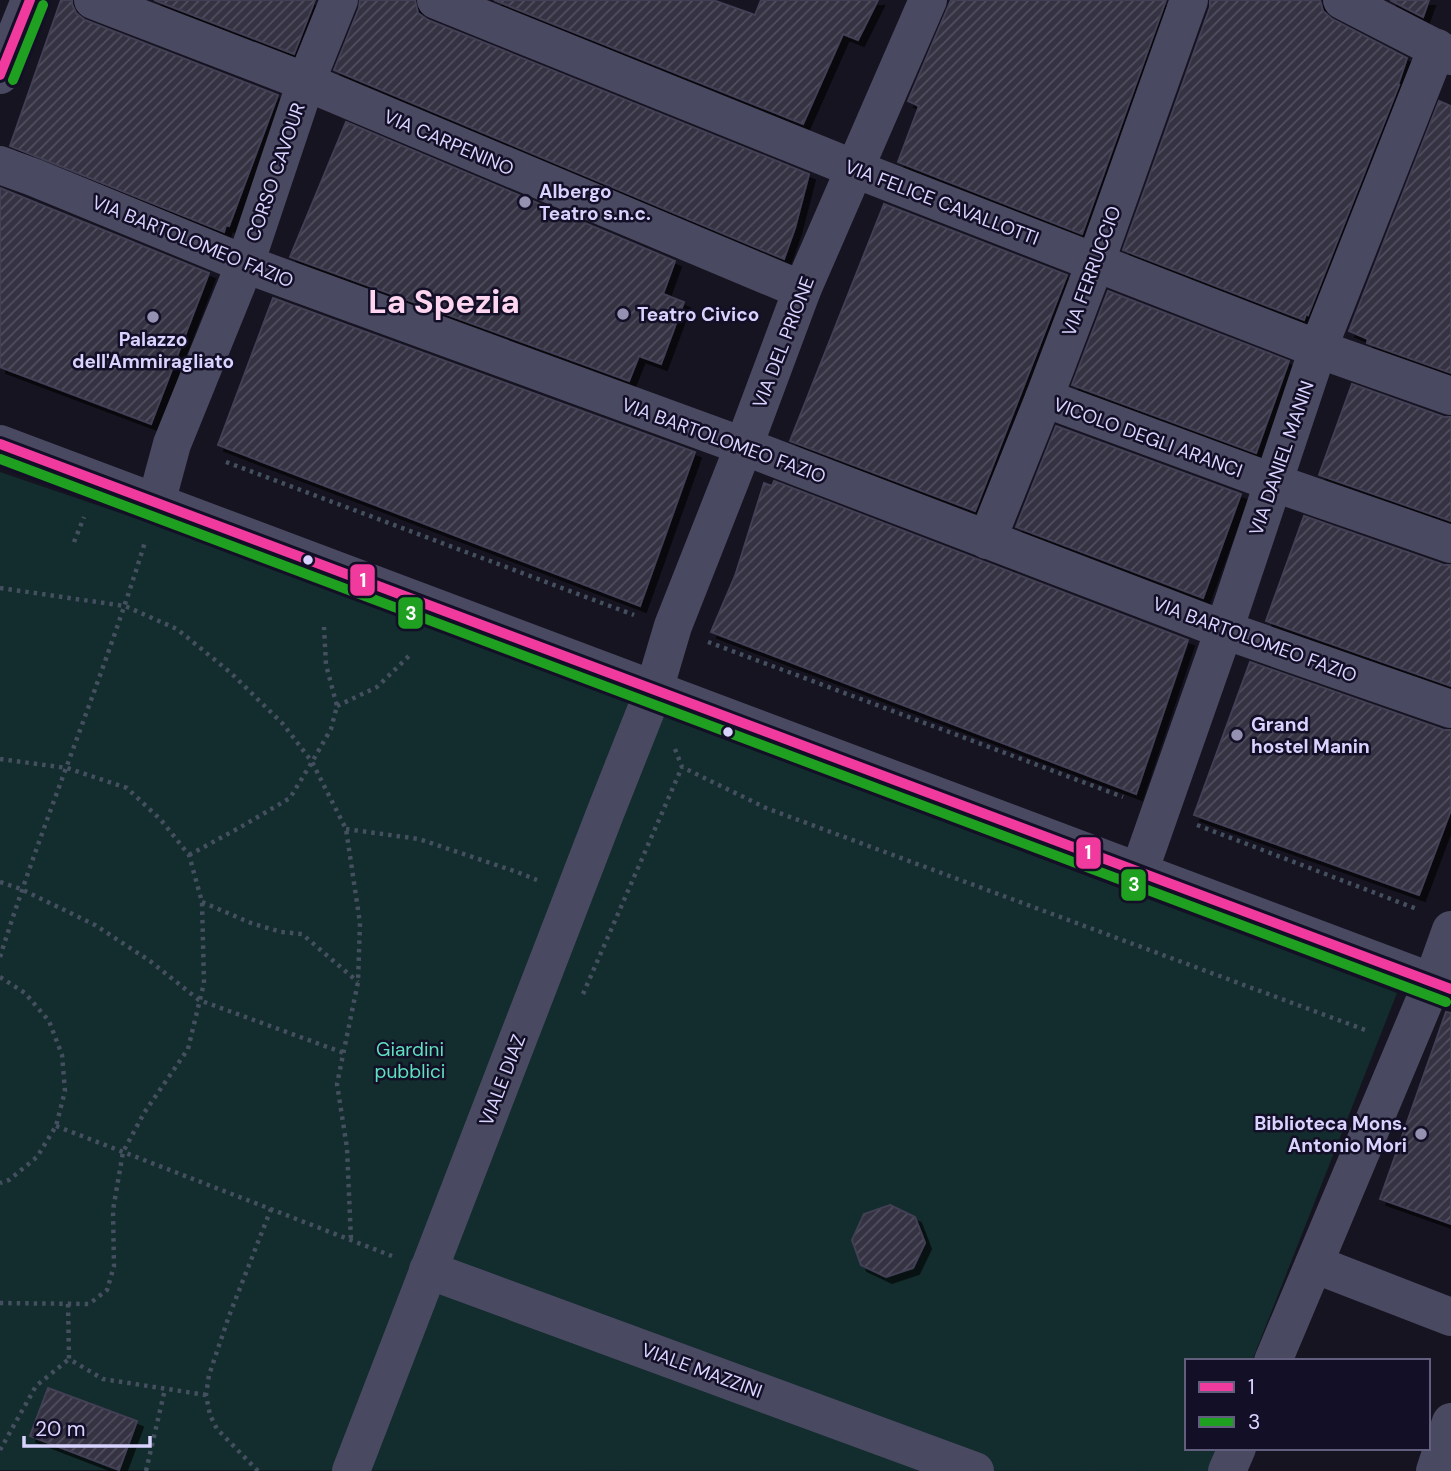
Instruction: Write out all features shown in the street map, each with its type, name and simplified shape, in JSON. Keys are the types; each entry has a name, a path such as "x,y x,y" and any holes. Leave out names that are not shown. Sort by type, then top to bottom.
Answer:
{"street":[{"name":"VIA CARPENINO","path":"93,0 306,82 802,290"},
{"name":"CORSO CAVOUR","path":"156,503 172,444 245,264 306,82 339,0"},
{"name":"VIA FELICE CAVALLOTTI","path":"436,0 855,169 1318,349 1451,396"},
{"name":"VIA DEL PRIONE","path":"654,690 672,629 802,290 928,0"},
{"name":"VIA FERRUCCIO","path":"987,540 1096,261 1189,0"},
{"path":"1342,0 1444,52"},
{"path":"0,75 30,1"},
{"name":"VIA DANIEL MANIN","path":"1139,872 1318,349 1444,52"},
{"name":"VIA BARTOLOMEO FAZIO","path":"0,165 245,264 743,446 1224,630 1451,709"},
{"name":"VICOLO DEGLI ARANCI","path":"1044,398 1451,544"},
{"path":"0,443 1441,986"},
{"name":"VIALE DIAZ","path":"351,1471 654,690"},
{"path":"1274,1359 1405,1046 1441,986 1438,921"},
{"path":"1314,1264 1451,1317"},
{"name":"VIALE MAZZINI","path":"428,1270 975,1471"},
{"path":"1435,1471 1451,1422"},
{"path":"1227,1471 1236,1450"}],"path":[{"path":"226,461 1160,811 1438,921"},
{"path":"74,542 85,513"},
{"path":"0,957 21,889 67,768 138,565"},
{"path":"0,588 125,606 177,629 231,673 283,724 312,762 346,830 360,923 358,982 337,1084 347,1148 351,1240"},
{"path":"189,855 290,798 312,762 331,729 337,706 326,665 324,627"},
{"path":"337,706 377,687 410,655"},
{"path":"673,745 682,767 766,808 1405,1046"},
{"path":"0,759 67,768 127,788 161,820 189,855 202,902 204,983 188,1049 144,1113 123,1152 113,1210 114,1266 107,1290 89,1304 0,1303"},
{"path":"346,830 419,839 517,872 574,896"},
{"path":"0,882 21,889 95,925 150,961 199,1000 344,1053"},
{"path":"202,902 251,923 281,932 302,933 358,982"},
{"path":"0,977 25,993 49,1021 62,1055 65,1091 56,1126 37,1157 9,1180 0,1183"},
{"path":"56,1126 428,1270"},
{"path":"258,1471 217,1429 210,1415 206,1395 209,1376 225,1328 271,1209"},
{"path":"68,1304 69,1359"},
{"path":"69,1359 103,1379 206,1395"},
{"path":"0,1450 36,1386 69,1359"},
{"path":"146,1471 165,1389"}],"green space":[{"name":"Giardini pubblici","path":"0,472 176,532 1397,993 1253,1359 1185,1359 1185,1450 1216,1450 1208,1471 0,1470"}],"building":[{"path":"61,0 72,0 76,13 85,20 278,95 229,226 226,225 224,232 10,146"},
{"path":"154,0 315,0 294,54"},
{"path":"360,0 415,0 418,13 428,20 809,174 784,259 334,70"},
{"path":"494,0 713,0 755,15 761,0 878,0 858,40 843,34 803,124"},
{"path":"951,0 1166,0 1082,234 898,162 919,106 908,101"},
{"path":"1210,0 1320,0 1323,11 1332,19 1407,58 1399,85 1304,320 1123,250 1210,7"},
{"path":"1390,0 1429,0 1423,17"},
{"path":"1439,101 1451,106 1451,373 1367,343 1368,339 1349,331"},
{"path":"346,122 675,261 663,294 684,302 661,364 639,356 629,381 290,257"},
{"name":"Palazzo dell'Ammiragliato","path":"0,188 209,273 151,424 0,367"},
{"path":"884,204 1067,275 975,511 790,441"},
{"path":"1108,291 1289,361 1256,453 1072,385"},
{"path":"273,298 695,452 640,606 218,445"},
{"path":"1352,384 1444,417 1451,417 1451,521 1319,475"},
{"path":"1056,426 1241,494 1203,598 1016,527"},
{"path":"774,481 1188,640 1136,794 711,632 735,576 764,483 772,486"},
{"path":"1304,516 1444,565 1451,565 1451,686 1266,621"},
{"path":"1250,662 1444,730 1451,730 1451,810 1419,895 1194,815"},
{"path":"1446,1012 1451,1013 1451,1224 1380,1199"},
{"path":"890,1205 915,1217 925,1243 913,1268 886,1277 861,1265 852,1240 864,1214"},
{"path":"48,1388 137,1421 119,1470 30,1436"}],"transit line":[{"name":"1","path":"0,75 30,0"},
{"name":"3","path":"13,80 43,5"},
{"name":"1","path":"0,444 1451,989"},
{"name":"3","path":"0,459 1446,1002"}],"place":[{"name":"Albergo Teatro s.n.c.","path":"525,202"},
{"name":"Teatro Civico","path":"623,314"},
{"name":"Palazzo dell'Ammiragliato","path":"153,317"},
{"name":"Grand hostel Manin","path":"1237,735"},
{"name":"Biblioteca Mons. Antonio Mori","path":"1421,1134"}],"district":[{"name":"La Spezia","path":"444,301"}]}
